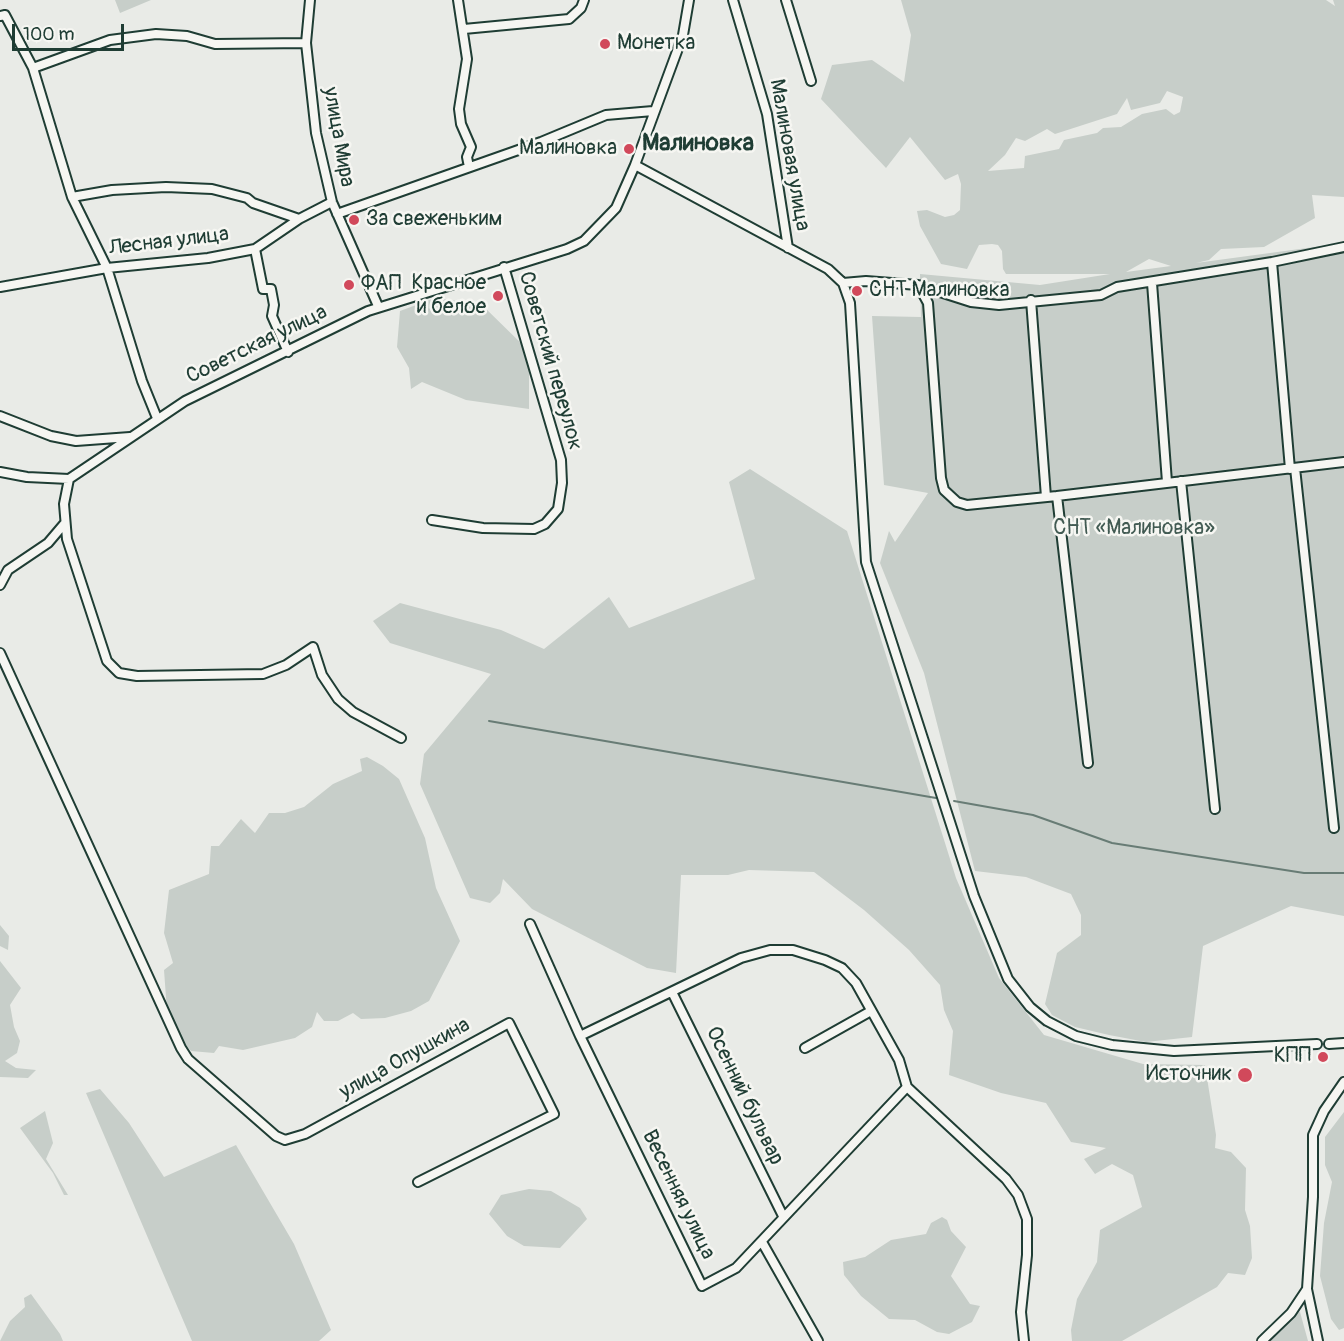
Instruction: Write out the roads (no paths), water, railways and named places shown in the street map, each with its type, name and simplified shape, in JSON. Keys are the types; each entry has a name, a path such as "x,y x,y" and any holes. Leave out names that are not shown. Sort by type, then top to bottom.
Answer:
{"street":[{"name":"улица Мира","path":"310,0 306,43 316,133 332,202 378,306"},
{"path":"458,0 464,29 467,73 459,109 461,124 471,147 467,157 469,167"},
{"path":"464,29 569,18 581,8 584,0"},
{"name":"Советская улица","path":"69,479 196,394 288,352 378,306 567,249 590,236 616,208 635,165 653,111 683,35 689,0"},
{"name":"Малиновая улица","path":"733,0 767,114 788,248"},
{"name":"Малиновая улица","path":"786,0 811,81"},
{"path":"0,16 5,15 33,68 72,197 107,268 142,381 157,418"},
{"path":"33,68 110,40 156,34 187,36 215,44 306,43"},
{"path":"337,214 606,115 653,111"},
{"path":"635,165 828,269 843,283 850,303 866,562 974,896 1008,979 1030,1007 1047,1021 1076,1036 1146,1050 1202,1050 1317,1044"},
{"path":"72,197 123,189 166,187 212,189 247,198 253,203 299,219"},
{"name":"Лесная улица","path":"0,287 107,268 208,258 255,249 299,219 332,202"},
{"path":"843,283 867,281 918,285 971,302 999,305 1031,300 1101,295 1117,288 1272,262 1344,247"},
{"path":"255,249 263,289 271,289 274,305 272,316 288,352"},
{"path":"1272,262 1292,469 1334,828"},
{"name":"Советский переулок","path":"432,520 483,528 534,529 545,524 558,509 562,483 561,460 504,267"},
{"path":"1152,283 1167,482"},
{"path":"918,285 928,303 930,315 939,456 945,490 957,502 967,505 1058,496 1344,462"},
{"path":"1031,300 1046,497"},
{"path":"0,416 51,435 76,441 131,437"},
{"path":"0,472 27,477 69,479 65,490 67,539 107,661 119,673 137,676 263,674 286,665 313,647 322,675 338,699 353,712 401,738"},
{"path":"1180,481 1215,809"},
{"path":"1058,496 1088,763"},
{"path":"0,585 8,570 48,543 65,523"},
{"name":"улица Опушкина","path":"0,653 181,1048 188,1059 276,1136 285,1140 293,1139 318,1127 509,1023 554,1114 418,1182"},
{"name":"Весенняя улица","path":"530,924 580,1036 702,1286 736,1268 907,1087"},
{"path":"580,1036 741,957 770,950 793,950 842,968 856,983 899,1060 907,1087 1006,1179 1018,1195 1027,1219 1027,1255 1021,1312 1024,1341"},
{"name":"Осенний бульвар","path":"672,992 783,1216"},
{"path":"805,1048 871,1011"},
{"path":"1329,1044 1344,1043"},
{"path":"1318,1341 1307,1289 1313,1197 1313,1135 1324,1111 1344,1082"},
{"path":"762,1242 818,1341"},
{"path":"1262,1341 1292,1313 1307,1289"}],"waterway":[{"path":"489,721 936,798"},
{"path":"954,801 1033,815 1112,843 1304,873 1344,873"}],"place":[{"name":"Монетка","path":"605,44"},
{"name":"Малиновка","path":"629,149"},
{"name":"За свеженьким","path":"354,220"},
{"name":"ФАП","path":"349,285"},
{"name":"СНТ Малиновка","path":"857,291"},
{"name":"Красное и белое","path":"498,296"},
{"name":"КПП","path":"1323,1057"},
{"name":"Источник","path":"1245,1075"}],"district":[{"name":"Малиновка","path":"698,144"}],"park label":[{"name":"СНТ «Малиновка»","path":"1134,529"}]}
